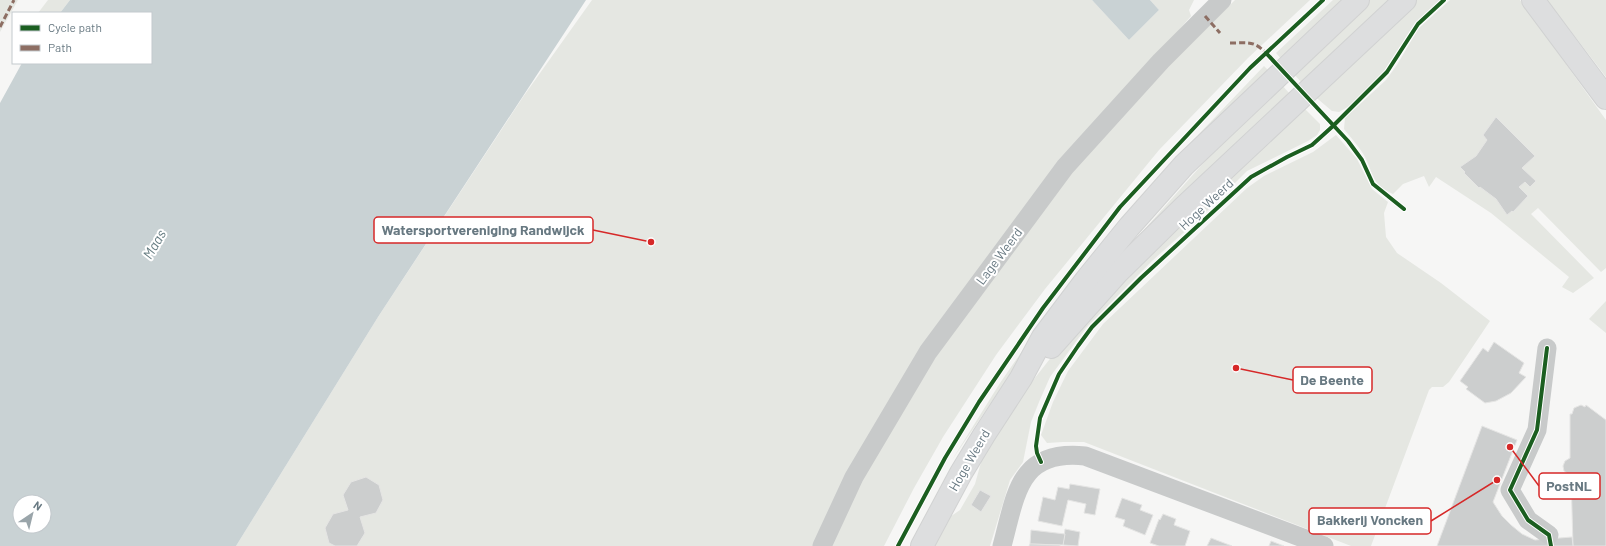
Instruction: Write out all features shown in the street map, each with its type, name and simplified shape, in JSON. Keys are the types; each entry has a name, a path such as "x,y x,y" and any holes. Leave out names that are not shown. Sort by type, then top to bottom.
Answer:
{"main road":[{"name":"Hoge Weerd","path":"922,546 980,441 1021,378 1043,337 1065,307 1129,227 1164,188 1202,149 1358,0"},
{"name":"Hoge Weerd","path":"1021,378 1054,344 1117,273 1183,208 1404,0"},
{"path":"1533,0 1606,98"}],"street":[{"name":"Lage Weerd","path":"822,546 854,477 928,352 1065,167 1161,61 1222,0"},
{"path":"1547,348 1537,430 1510,490 1528,520 1549,535"},
{"path":"1002,546 1020,484 1029,472 1041,462 1057,456 1085,456 1324,546"}],"shaded area":[{"path":"0,0 18,0 0,32"},
{"path":"48,0 70,0 61,12 39,12"},
{"path":"592,0 1092,0 1129,40 1159,10 1150,0 1194,0 1189,10 1191,16 1179,30 1192,43 1235,0 1310,0 1248,58 1159,150 1045,289 996,355 943,437 914,488 884,546 236,546 378,317 523,97"},
{"path":"1333,0 1349,0 1284,62 1276,53"},
{"path":"1365,0 1397,0 1304,85 1290,70"},
{"path":"1413,0 1441,0 1414,25 1385,70 1351,105 1339,112 1332,111 1312,94"},
{"path":"1450,0 1520,0 1606,120 1606,268 1601,272 1538,208 1531,214 1594,278 1573,293 1562,287 1569,277 1491,213 1436,177 1429,187 1424,176 1403,184 1393,194 1385,190 1376,181 1362,152 1344,129 1345,118 1386,80 1397,65 1418,29"},
{"path":"1547,0 1606,0 1606,77"},
{"path":"1264,66 1270,72 1055,310 952,460 1000,383 1052,308 1175,159"},
{"path":"1278,81 1292,96 1135,240 1262,97"},
{"path":"1301,105 1320,124 1320,130 1317,135 1308,141 1247,171 1202,216 1152,261 1086,328 1050,377 1031,422 1023,462 1010,480 990,546 934,546 947,519 960,510 975,484 983,455 1023,393 1079,322"},
{"path":"1336,135 1357,159 1372,189 1388,202 1384,213 1386,237 1397,253 1441,283 1490,321 1449,382 1443,387 1432,387 1429,390 1371,546 1351,546 1084,442 1047,443 1041,435 1053,402 1068,371 1103,324 1247,188 1264,176 1313,152"},
{"path":"1606,301 1606,333 1589,319"}],"water":[{"name":"Maas","path":"70,0 586,0 378,317 236,546 0,546 0,103 21,64 152,64 152,12 61,12"},
{"path":"1092,0 1150,0 1159,10 1129,40"}],"building":[{"path":"1496,117 1535,156 1522,168 1536,181 1530,187 1525,182 1519,187 1528,196 1513,212 1512,211 1507,215 1496,199 1480,187 1479,188 1460,167 1476,156 1487,140 1483,135"},
{"path":"1494,342 1524,363 1519,373 1526,377 1511,393 1496,401 1485,403 1466,389 1468,387 1460,381 1483,348 1488,352"},
{"path":"1581,405 1585,407 1586,405 1606,420 1606,546 1573,546 1571,476 1564,471 1563,466 1565,461 1570,458 1570,414 1572,414 1574,408"},
{"path":"1482,426 1517,440 1493,502 1502,516 1522,534 1535,540 1572,537 1573,546 1437,546"},
{"path":"366,477 379,485 383,500 376,513 360,517 365,533 357,546 335,546 329,543 325,528 333,514 348,510 343,495 351,482"},
{"path":"1070,484 1100,489 1095,515 1084,513 1086,504 1068,500 1062,526 1038,521 1043,497 1055,500 1058,487 1069,489"},
{"path":"980,490 991,496 981,512 971,505"},
{"path":"1122,498 1142,505 1140,510 1153,515 1145,535 1123,526 1125,520 1115,517"},
{"path":"1163,514 1176,519 1174,525 1190,531 1185,546 1159,546 1150,543 1159,519 1160,520"},
{"path":"1065,529 1080,532 1078,546 1063,545"},
{"path":"1031,530 1065,534 1063,545 1030,544"},
{"path":"1211,538 1232,546 1207,546"},
{"path":"1271,541 1284,546 1269,546"},
{"path":"1030,544 1060,545 1060,546 1029,546"}],"marked path":[{"path":"0,27 14,0"},
{"path":"1205,16 1220,33"},
{"path":"1230,43 1254,44 1266,53"}],"cycle path":[{"path":"898,546 945,458 979,402 1043,308 1120,207 1250,68 1323,0"},
{"path":"1041,462 1036,446 1040,418 1059,374 1092,327 1141,278 1251,177 1312,145 1333,126 1387,72 1418,24 1444,0"},
{"path":"1266,53 1348,141 1362,160 1373,184 1404,209"},
{"path":"1547,348 1537,430 1510,490 1528,520 1549,535 1551,546"}],"place":[{"name":"Watersportvereniging Randwijck","path":"651,242"},
{"name":"De Beente","path":"1236,368"},
{"name":"PostNL","path":"1510,447"},
{"name":"Bakkerij Voncken","path":"1497,480"}]}
